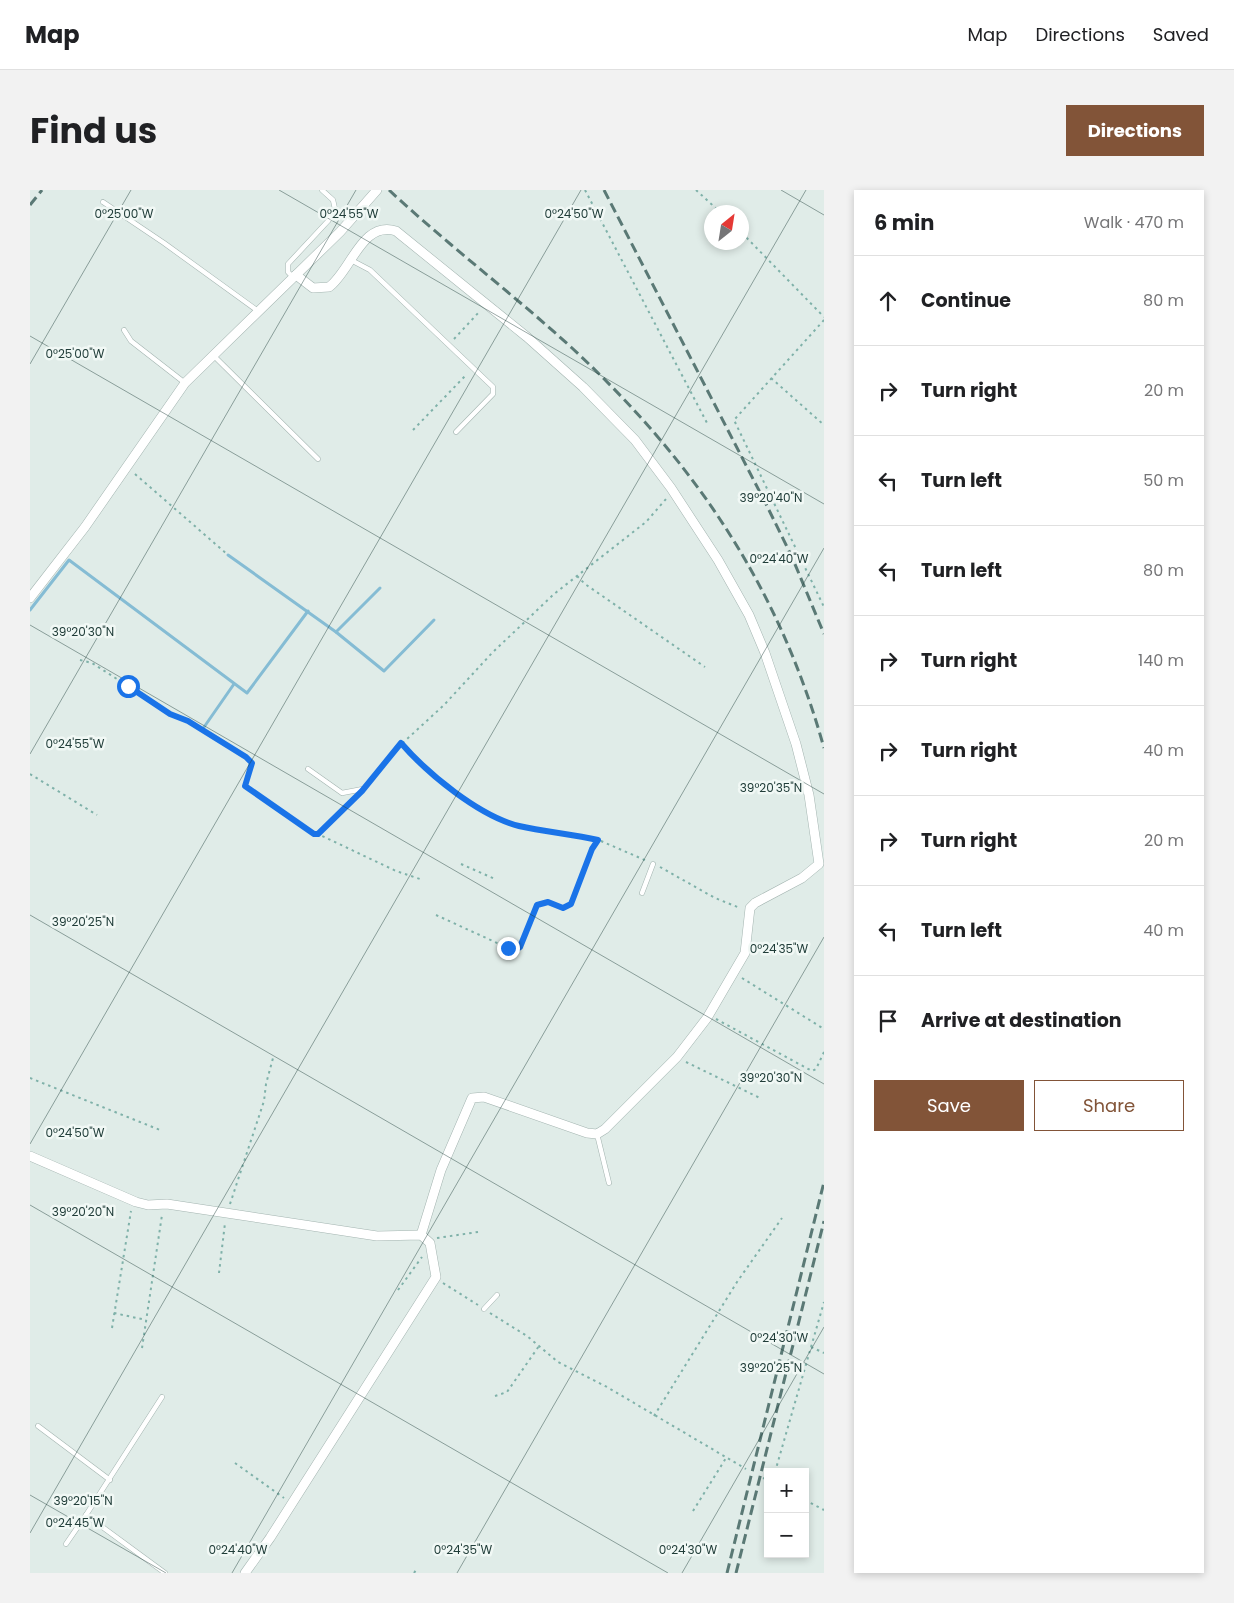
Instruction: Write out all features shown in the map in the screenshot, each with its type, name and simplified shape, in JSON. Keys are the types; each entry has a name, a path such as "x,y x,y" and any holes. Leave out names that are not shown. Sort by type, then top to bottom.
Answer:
{"street":[{"path":"30,598 85,527 126,465 185,383 295,277 377,190"},
{"path":"245,1573 292,1504 436,1277 426,1241 441,1170 472,1098 484,1097 587,1133 597,1134 605,1129 677,1057 707,1018 745,953 749,911 755,903 802,878 818,864 809,795 782,702 749,616 718,560 671,488 636,440 583,387 487,304 396,231 388,228 372,234 364,241 352,260 329,287 313,288 295,277"},
{"path":"30,1156 132,1201 148,1205 168,1204 377,1236 426,1241"}],"lane":[{"path":"295,277 288,272 288,264 328,221 335,209 333,200 322,190"},
{"path":"103,202 164,243 259,312"},
{"path":"352,260 370,270 494,391 456,432"},
{"path":"124,330 131,341 185,383"},
{"path":"214,356 226,371 318,459"},
{"path":"308,769 342,793 363,789"},
{"path":"642,893 653,864"},
{"path":"597,1134 609,1183"},
{"path":"484,1309 497,1295"},
{"path":"66,1544 110,1480 162,1397"},
{"path":"38,1426 110,1480"},
{"path":"86,1515 165,1573"}],"path":[{"path":"585,190 707,423"},
{"path":"696,190 712,205"},
{"path":"749,240 824,316"},
{"path":"452,341 487,304"},
{"path":"824,320 736,416 735,425 824,607"},
{"path":"413,430 472,369"},
{"path":"771,378 824,425"},
{"path":"126,465 228,555"},
{"path":"318,834 363,789 401,743 444,705 492,652 577,576 646,522 664,503 671,488"},
{"path":"577,576 585,584 705,667"},
{"path":"80,660 92,663 170,714 188,721 246,757 252,763 252,768 245,786 305,830 318,834 396,871 420,879"},
{"path":"401,743 427,769 469,801 498,818 520,826 598,840 653,864 715,898 749,911"},
{"path":"30,774 97,815"},
{"path":"436,915 508,948 517,949 522,943 537,905 548,902 563,908 571,904 592,849 598,840"},
{"path":"461,864 495,879"},
{"path":"734,973 824,1029"},
{"path":"716,1019 812,1071 816,1069 824,1052"},
{"path":"677,1057 762,1099"},
{"path":"219,1273 226,1213 264,1101 266,1084 273,1058"},
{"path":"30,1078 160,1130"},
{"path":"112,1328 132,1201"},
{"path":"142,1348 163,1216 156,1204"},
{"path":"654,1416 737,1282 782,1218"},
{"path":"398,1290 426,1241 478,1232"},
{"path":"436,1277 539,1346 558,1362 746,1469"},
{"path":"776,1468 824,1302"},
{"path":"114,1313 147,1320"},
{"path":"495,1396 507,1392 539,1346"},
{"path":"811,1347 824,1353"},
{"path":"693,1512 726,1458"},
{"path":"235,1463 292,1504"},
{"path":"809,1502 824,1510"}],"waterway":[{"path":"228,555 336,632"},
{"path":"30,610 69,560 247,693 308,611"},
{"path":"380,588 336,632 384,671 434,620"},
{"path":"202,730 234,684"}],"railway":[{"path":"30,205 42,190"},
{"path":"389,190 572,348 616,391 657,436 694,482 727,530 757,581 783,634 805,689 824,748"},
{"path":"604,190 766,504 792,557 824,634"},
{"path":"727,1573 824,1182"},
{"path":"736,1573 824,1221"}],"route":[{"path":"128,686 146,696 170,714 188,721 246,757 252,763 252,768 245,781 245,786 305,830 314,834 318,834 362,791 401,743 427,769 469,801 506,822 598,840 592,849 571,904 563,908 548,902 537,905 520,947 517,949 508,948"}]}
